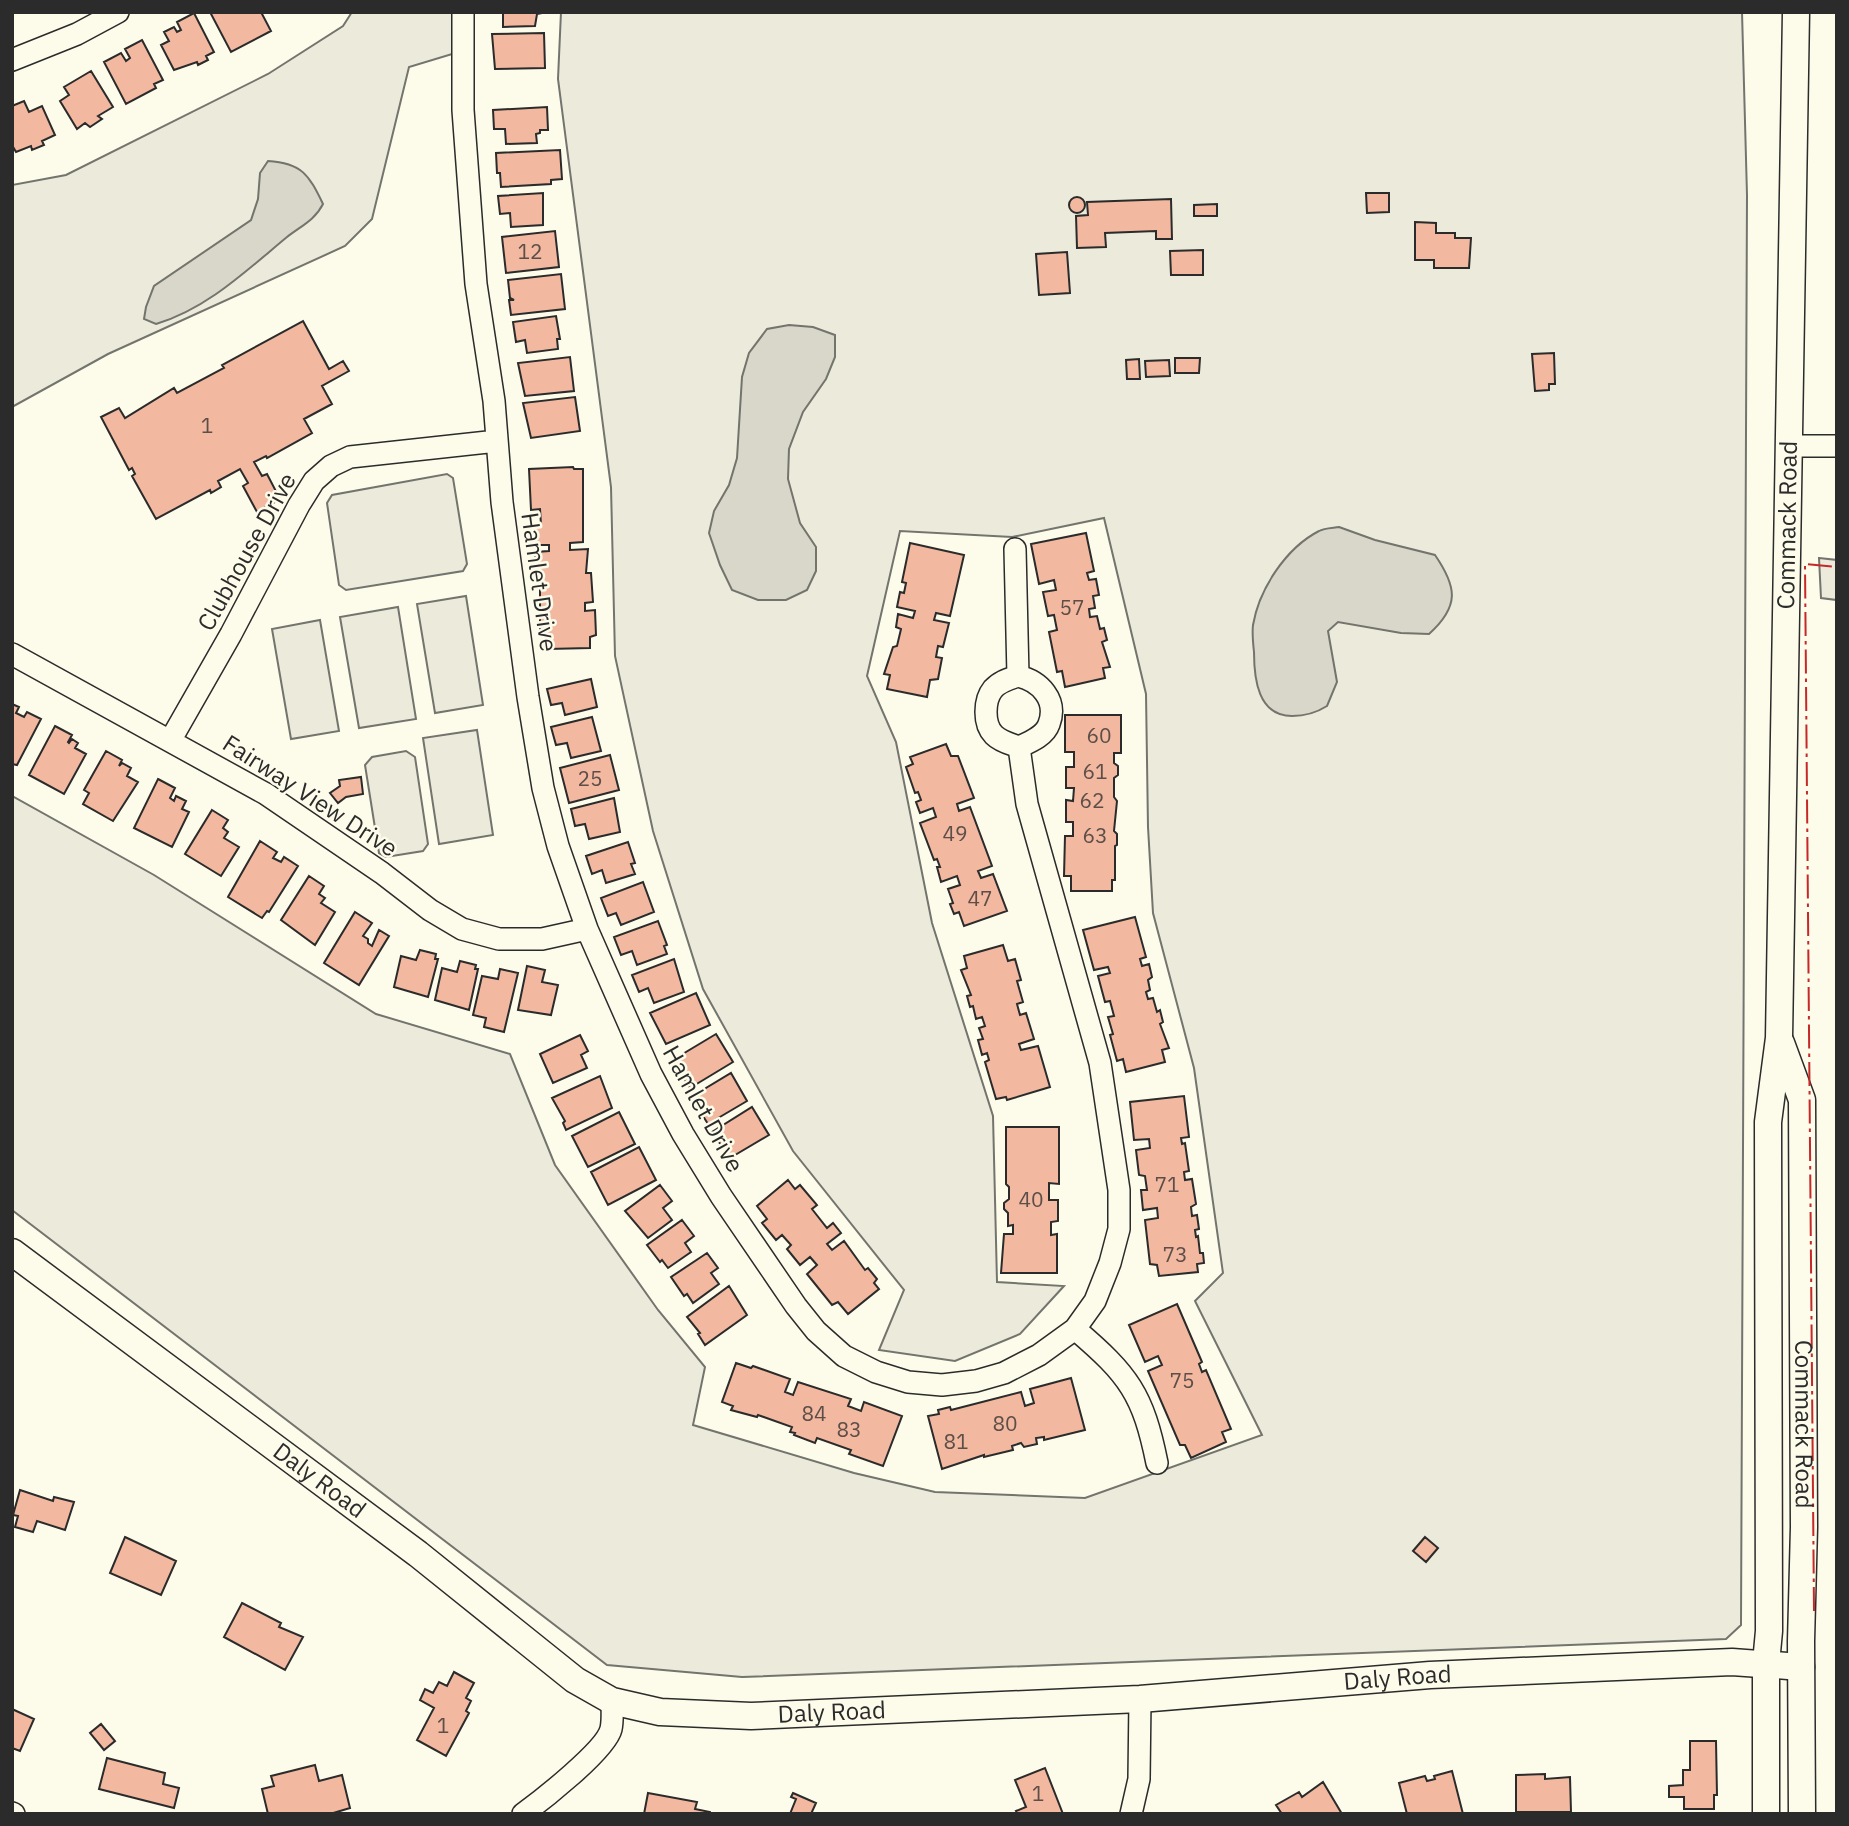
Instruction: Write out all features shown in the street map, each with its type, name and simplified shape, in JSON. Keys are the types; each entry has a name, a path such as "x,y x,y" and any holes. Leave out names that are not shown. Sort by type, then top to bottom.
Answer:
{"main road":[{"name":"Commack Road","path":"1766,1814 1766,1663 1769,1631 1768,1122 1779,1038 1796,12"},
{"name":"Commack Road","path":"1779,1038 1802,1100 1802,1814"},
{"name":"Daly Road","path":"12,1252 418,1554 575,1680 612,1701 660,1712 751,1716 1140,1699 1430,1675 1732,1662 1801,1667"}],"street":[{"path":"12,60 77,34 118,12"},
{"name":"Hamlet Drive","path":"463,12 466,156 477,284 494,401 502,502 543,788 558,846 587,929 651,1074 682,1134 728,1207 816,1331 844,1356 876,1372 908,1382 942,1385 976,1381 1004,1373 1039,1355 1075,1329 1095,1301 1110,1264 1119,1228 1119,1189 1100,1063 1027,804 1019,747"},
{"name":"Clubhouse Drive","path":"170,741 314,481 331,466 350,457 497,440"},
{"path":"1788,446 1837,446"},
{"path":"1015,549 1018,676"},
{"name":"Fairway View Drive","path":"12,654 267,794 430,910 462,929 499,939 542,939 587,929"},
{"path":"1018,676 1038,684 1047,693 1051,710 1049,726 1037,739 1019,747 1005,743 994,735 988,726 986,713 993,689 1004,680 1018,676"},
{"path":"1075,1329 1108,1357 1127,1378 1140,1402 1151,1432 1157,1463"},
{"path":"1130,1814 1139,1779 1140,1699"},
{"path":"523,1814 546,1797 595,1752 611,1731 612,1701"}],"shaded area":[{"path":"352,12 471,12 472,48 409,67 372,219 345,246 108,354 12,407 12,185 66,175 268,74 343,26"},
{"path":"561,12 1742,12 1747,195 1741,1625 1726,1639 742,1677 607,1665 12,1210 12,796 154,875 376,1014 510,1054 555,1165 658,1310 705,1367 693,1425 854,1473 935,1492 1085,1498 1262,1435 1195,1301 1223,1273 1194,1068 1153,913 1148,827 1146,694 1104,518 1012,537 900,531 867,676 896,742 932,923 993,1116 997,1282 1064,1286 1020,1334 955,1361 879,1350 904,1290 793,1151 703,989 653,831 615,656 611,487 558,79"},
{"path":"268,161 289,164 303,172 323,204 316,214 209,299 156,324 144,319 154,286 251,220 258,199 260,173"},
{"path":"789,325 813,327 835,335 835,357 826,379 803,412 789,449 788,479 800,523 816,547 816,571 807,590 786,600 758,600 732,590 709,533 714,511 729,485 737,458 742,377 749,353 767,329"},
{"path":"447,474 453,478 467,564 463,571 346,590 339,585 327,503 332,495"},
{"path":"1339,527 1375,540 1435,555 1451,587 1450,605 1439,624 1429,634 1401,633 1338,622 1328,631 1337,682 1327,706 1306,715 1281,714 1265,703 1257,684 1253,635 1256,611 1268,584 1285,559 1307,538 1321,530"},
{"path":"1819,558 1837,560 1837,600 1821,598"},
{"path":"466,596 483,705 435,713 417,604"},
{"path":"398,607 416,719 359,728 340,617"},
{"path":"320,620 339,731 291,739 272,629"},
{"path":"477,730 493,835 439,844 423,738"},
{"path":"406,751 415,757 428,844 423,851 386,857 379,853 365,765 372,757"}],"building":[{"path":"210,12 261,12 271,31 231,52"},
{"path":"503,12 547,12 537,14 535,26 503,27"},
{"path":"194,13 214,52 206,56 208,60 198,65 197,62 174,70 161,45 169,41 164,32 174,27 177,32 181,30 177,22"},
{"path":"544,33 545,68 495,69 492,34"},
{"path":"142,40 163,80 154,84 156,88 126,104 104,62 121,53 126,61 130,58 125,49"},
{"path":"91,71 113,107 98,116 102,119 90,127 85,123 77,129 60,101 69,95 64,87"},
{"path":"24,101 29,112 42,106 55,135 42,141 44,145 32,150 31,146 16,152 12,145 12,106"},
{"path":"547,107 548,130 540,130 540,133 536,134 537,143 506,144 505,129 494,129 493,110"},
{"path":"560,150 562,179 551,180 551,184 501,187 496,153"},
{"path":"543,193 543,225 511,227 510,213 500,214 498,196"},
{"path":"1366,193 1389,193 1389,212 1367,213"},
{"path":"1074,197 1080,197 1085,205 1083,211 1074,213 1069,208 1069,202"},
{"path":"1171,199 1172,239 1156,239 1156,231 1105,233 1106,247 1077,248 1076,216 1088,215 1087,202"},
{"path":"1217,204 1217,216 1194,216 1194,205"},
{"path":"1415,222 1436,223 1436,233 1455,233 1455,238 1471,238 1469,268 1434,268 1434,260 1415,260"},
{"path":"555,231 559,267 506,273 502,237"},
{"path":"1203,250 1203,275 1171,275 1170,251"},
{"path":"1067,252 1070,293 1039,295 1036,254"},
{"path":"561,274 565,309 511,315 509,300 514,300 510,298 508,280"},
{"path":"556,316 560,339 557,339 558,349 527,353 525,340 516,342 513,322"},
{"path":"303,321 329,369 343,361 349,371 322,386 332,404 304,419 312,433 267,458 266,456 254,462 262,476 267,474 280,499 257,512 243,486 248,483 240,469 218,481 221,487 211,493 210,490 156,519 132,476 135,474 132,468 129,470 101,417 119,408 125,418 174,388 177,393 224,368 222,365"},
{"path":"1554,353 1555,384 1549,384 1549,390 1535,391 1532,354"},
{"path":"570,357 574,391 525,396 518,363"},
{"path":"1175,358 1200,358 1199,373 1175,373"},
{"path":"1139,359 1140,379 1127,379 1126,360"},
{"path":"1169,360 1170,376 1146,377 1145,361"},
{"path":"575,397 580,431 531,438 523,403"},
{"path":"529,469 583,469 583,542 570,543 570,550 588,549 586,573 591,573 593,602 585,603 585,611 595,610 596,635 590,637 590,648 548,649 547,634 540,634 540,588 543,588 542,579 539,580 539,570 536,570 535,552 549,551 549,545 534,545 533,525 541,525 540,509 531,510"},
{"path":"1086,533 1094,571 1087,573 1089,580 1096,579 1099,595 1093,596 1095,608 1089,609 1090,617 1097,616 1100,629 1104,628 1107,640 1102,642 1110,667 1103,668 1105,678 1065,687 1062,671 1057,672 1049,632 1057,630 1054,615 1048,616 1043,592 1056,590 1054,580 1039,584 1031,544"},
{"path":"910,543 964,555 950,616 936,613 934,620 949,623 943,647 938,646 936,657 942,658 938,679 930,680 927,697 887,689 890,675 884,674 893,647 897,646 901,629 896,627 898,614 913,618 915,611 897,607 900,592 904,593 906,583 902,582"},
{"path":"591,679 597,707 565,715 562,703 551,705 547,689"},
{"path":"12,704 19,707 16,713 24,717 27,712 41,719 17,765 12,764"},
{"path":"1065,715 1121,715 1121,753 1114,753 1114,763 1118,766 1118,775 1114,778 1114,797 1117,801 1114,831 1117,834 1117,845 1112,891 1071,891 1071,876 1064,876 1065,836 1073,836 1073,822 1066,822 1066,800 1073,801 1074,788 1066,788 1066,767 1074,767 1074,752 1065,752"},
{"path":"592,717 601,751 571,758 567,743 556,745 551,727"},
{"path":"55,726 72,735 68,742 72,739 78,743 75,748 86,754 64,794 29,775"},
{"path":"946,744 951,756 958,756 974,798 957,804 959,811 970,807 992,866 978,871 981,878 993,874 1007,911 964,926 959,912 954,914 950,904 953,903 948,889 960,885 957,876 941,882 937,867 940,867 937,859 934,860 920,823 936,817 933,808 920,813 916,802 921,800 918,792 915,793 906,767 913,764 910,757"},
{"path":"106,751 122,760 119,766 122,763 131,768 127,776 138,782 113,821 83,804 89,793 84,790"},
{"path":"610,755 619,790 569,803 560,768"},
{"path":"361,777 363,794 346,797 338,803 330,793 340,786 339,780"},
{"path":"158,779 175,788 170,798 174,801 176,796 186,801 182,809 189,812 172,847 134,828"},
{"path":"614,798 620,832 589,839 585,824 575,826 571,809"},
{"path":"212,810 228,820 223,828 228,832 224,838 239,847 221,876 185,854"},
{"path":"260,841 277,852 273,858 281,862 284,857 298,866 269,912 262,918 228,897"},
{"path":"628,842 635,863 631,864 635,874 606,883 602,870 592,874 586,856"},
{"path":"309,876 324,886 319,894 325,898 321,903 335,912 315,945 281,920"},
{"path":"643,882 654,912 621,925 616,913 608,916 601,898"},
{"path":"355,912 372,923 363,936 372,946 379,930 389,936 359,985 324,963"},
{"path":"1135,917 1146,957 1140,959 1142,966 1149,964 1152,977 1148,980 1150,990 1146,992 1148,999 1153,998 1157,1012 1160,1010 1163,1022 1160,1024 1169,1048 1162,1050 1165,1062 1126,1072 1123,1059 1117,1061 1108,1017 1114,1016 1110,1001 1105,1002 1098,976 1110,973 1108,967 1094,970 1083,930"},
{"path":"658,921 667,945 664,946 667,954 637,965 632,951 621,955 614,937"},
{"path":"1003,945 1008,961 1015,959 1023,1002 1017,1004 1020,1015 1026,1013 1034,1039 1019,1044 1021,1050 1038,1046 1050,1087 1007,1100 1006,1097 996,1099 985,1062 989,1060 987,1053 982,1055 978,1040 983,1039 979,1028 985,1026 982,1017 976,1019 973,1006 970,1007 967,996 971,995 961,970 967,968 964,956"},
{"path":"420,950 436,954 435,959 438,959 428,997 394,987 401,956 416,960"},
{"path":"674,959 684,992 654,1003 648,988 639,992 632,975"},
{"path":"460,961 476,965 475,969 478,969 469,1010 435,1000 442,968 457,972"},
{"path":"527,966 545,970 542,982 558,985 551,1015 518,1010"},
{"path":"500,969 518,973 504,1032 484,1027 486,1018 473,1015 482,976 498,979"},
{"path":"696,993 710,1025 666,1044 650,1013"},
{"path":"716,1034 733,1062 690,1088 671,1061"},
{"path":"580,1035 588,1051 581,1055 587,1068 553,1083 540,1054"},
{"path":"731,1073 747,1101 708,1124 691,1097"},
{"path":"600,1076 612,1108 566,1130 563,1123 565,1121 552,1098"},
{"path":"1184,1096 1189,1137 1181,1138 1182,1144 1185,1143 1189,1171 1184,1172 1185,1180 1192,1179 1196,1204 1191,1207 1192,1216 1197,1215 1199,1229 1195,1230 1196,1237 1198,1236 1204,1263 1197,1264 1198,1272 1159,1276 1157,1265 1150,1264 1145,1220 1158,1218 1157,1208 1143,1210 1141,1190 1147,1190 1145,1176 1139,1175 1136,1150 1150,1148 1149,1139 1134,1140 1130,1102"},
{"path":"752,1107 769,1135 730,1158 712,1132"},
{"path":"619,1112 635,1144 588,1167 572,1136"},
{"path":"1006,1127 1059,1127 1059,1184 1049,1183 1049,1200 1058,1200 1058,1221 1051,1222 1051,1235 1057,1234 1057,1273 1001,1273 1004,1234 1013,1234 1013,1225 1008,1226 1008,1213 1004,1209 1004,1203 1009,1199 1009,1187 1006,1184"},
{"path":"639,1147 656,1180 608,1205 591,1172"},
{"path":"788,1180 795,1189 800,1185 817,1205 812,1209 827,1228 833,1223 841,1233 827,1244 832,1250 844,1241 865,1270 868,1268 877,1279 874,1283 879,1289 848,1314 838,1302 832,1305 807,1274 817,1265 810,1257 800,1265 787,1249 791,1245 782,1235 776,1240 762,1223 767,1219 757,1206"},
{"path":"660,1185 672,1201 663,1208 672,1220 648,1238 625,1211"},
{"path":"682,1220 694,1236 685,1243 691,1252 668,1268 647,1245"},
{"path":"707,1253 718,1268 711,1273 719,1284 693,1303 687,1294 684,1296 671,1277"},
{"path":"729,1286 747,1315 705,1345 698,1334 700,1333 687,1317"},
{"path":"1177,1304 1202,1362 1199,1364 1202,1372 1206,1370 1231,1429 1222,1432 1226,1442 1191,1458 1185,1445 1180,1445 1148,1371 1162,1365 1158,1356 1145,1362 1129,1325"},
{"path":"736,1363 790,1379 785,1392 793,1395 798,1382 851,1399 848,1406 861,1411 864,1402 902,1416 883,1466 849,1454 851,1450 817,1438 815,1443 794,1435 795,1433 790,1432 792,1427 758,1415 757,1417 731,1410 733,1406 722,1402"},
{"path":"1071,1378 1085,1430 1044,1440 1044,1437 1036,1438 1037,1444 1024,1447 1021,1443 1012,1446 1013,1450 984,1455 942,1469 928,1416 939,1414 938,1410 950,1407 951,1410 1021,1392 1025,1406 1034,1403 1030,1389"},
{"path":"20,1490 53,1501 54,1497 74,1502 65,1530 37,1521 33,1532 15,1527 18,1516 13,1515"},
{"path":"125,1537 176,1561 161,1595 110,1573"},
{"path":"1425,1537 1438,1548 1426,1562 1413,1551"},
{"path":"242,1603 281,1623 279,1627 303,1637 285,1670 224,1637"},
{"path":"454,1672 474,1683 466,1698 471,1701 466,1711 469,1713 446,1756 417,1740 434,1708 420,1700 425,1689 433,1693 439,1682 447,1686"},
{"path":"12,1709 34,1719 20,1751 12,1748"},
{"path":"101,1724 115,1741 104,1750 90,1733"},
{"path":"1690,1741 1716,1741 1717,1795 1714,1795 1714,1809 1684,1809 1684,1797 1669,1797 1669,1786 1683,1785 1683,1770 1690,1770"},
{"path":"107,1758 165,1773 163,1784 179,1788 174,1808 99,1789"},
{"path":"315,1765 319,1781 342,1775 350,1808 330,1814 268,1814 262,1789 274,1786 271,1776"},
{"path":"1045,1768 1063,1814 1018,1814 1016,1811 1026,1807 1015,1780"},
{"path":"1452,1771 1463,1814 1407,1814 1399,1783 1425,1776 1427,1781"},
{"path":"1545,1774 1545,1779 1570,1777 1571,1812 1516,1812 1516,1775"},
{"path":"1323,1782 1342,1814 1282,1814 1276,1805 1299,1792 1302,1797"},
{"path":"648,1793 697,1802 695,1809 710,1814 644,1814"},
{"path":"793,1793 816,1803 811,1814 790,1814 796,1799 791,1797"}],"power":[{"path":"1814,1611 1805,564 1837,567"}]}
